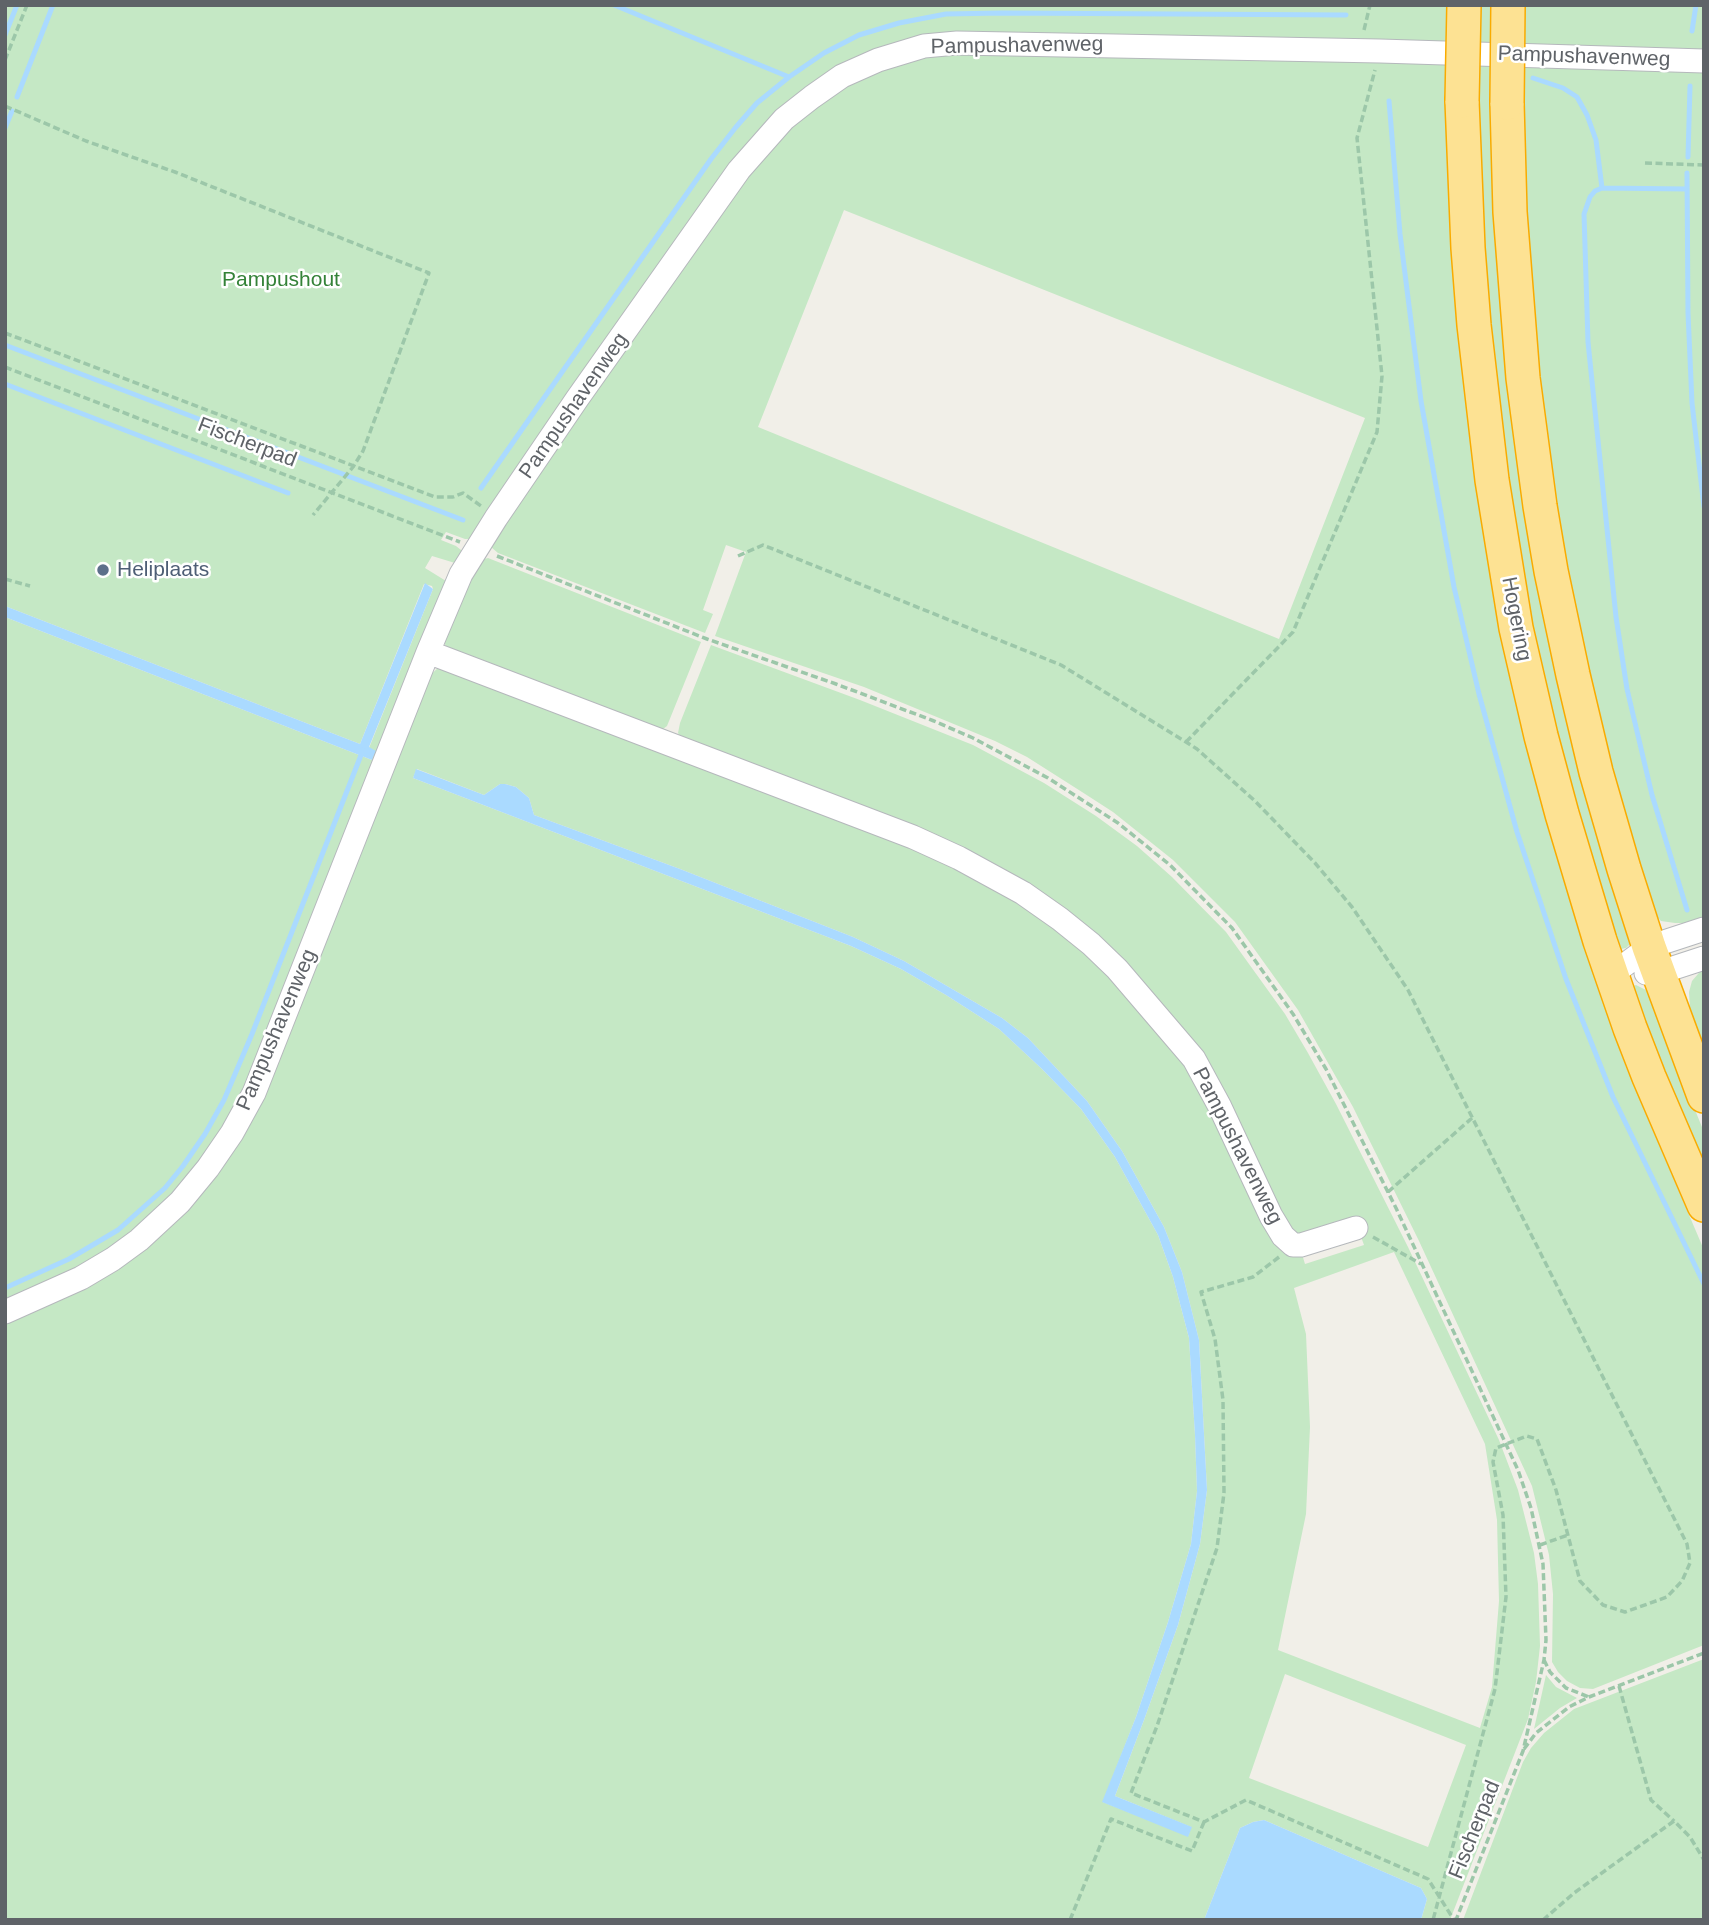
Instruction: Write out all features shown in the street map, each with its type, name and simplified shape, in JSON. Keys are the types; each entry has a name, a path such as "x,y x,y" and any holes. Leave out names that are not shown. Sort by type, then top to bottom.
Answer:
{"highway":[{"name":"Hogering","path":"1464,5 1462,101 1474,325 1492,480 1516,628 1562,814 1611,975 1649,1077 1704,1205"},
{"name":"Hogering","path":"1508,5 1510,212 1523,378 1540,506 1573,675 1596,772 1654,960 1704,1096"}],"street":[{"name":"Pampushavenweg","path":"5,1312 81,1278 139,1240 180,1202 232,1133 254,1093 461,574 577,399 740,170 784,119 812,97 842,76 878,60 924,46 957,43 1370,50 1704,61"},
{"name":"Pampushavenweg","path":"428,653 913,837 959,858 1032,900 1091,944 1117,969 1194,1059 1283,1236 1293,1245 1301,1245 1356,1228"},
{"path":"1611,975 1654,960 1704,929"},
{"path":"1654,960 1704,958"}],"path":[{"path":"5,60 27,5"},
{"path":"1186,742 1293,632 1377,432 1382,376 1357,138 1370,50 1370,5"},
{"path":"5,106 86,141 176,172 429,273 363,451 313,515"},
{"path":"1645,163 1704,165"},
{"path":"5,333 435,497 453,497 463,493 496,518"},
{"name":"Fischerpad","path":"5,367 477,548"},
{"path":"738,556 763,545 1061,665 1197,749 1255,801 1315,863 1352,907 1408,990 1687,1544 1690,1563 1682,1581 1667,1597 1625,1612 1603,1605 1580,1581 1556,1490 1537,1439 1527,1436 1496,1448 1493,1462 1503,1515 1506,1597 1495,1689 1433,1920"},
{"path":"5,579 30,586"},
{"path":"1388,1192 1472,1118"},
{"path":"1356,1228 1423,1265"},
{"path":"1204,1822 1131,1793 1166,1702 1217,1548 1224,1493 1223,1400 1215,1339 1202,1292 1253,1277 1293,1245"},
{"path":"1540,1546 1568,1535"},
{"path":"1544,1660 1550,1672 1566,1688 1589,1697 1704,1653"},
{"path":"1619,1686 1651,1800 1690,1837 1704,1860"},
{"name":"Fischerpad","path":"1455,1920 1523,1751 1536,1733 1569,1707 1589,1697"},
{"path":"1070,1920 1111,1819 1192,1851 1204,1822 1246,1800 1428,1879 1455,1920"},
{"path":"1543,1920 1574,1893 1674,1821"}],"green space":[{"name":"Pampushout","path":"5,5 1456,5 1454,48 997,37 810,89 470,539 446,532 441,540 456,546 463,555 455,563 432,556 425,568 446,581 259,1059 227,1125 173,1198 103,1257 5,1304 5,617 372,760 369,748 433,589 432,586 424,584 360,744 5,606"},
{"path":"1475,5 1496,5 1495,42 1474,42"},
{"path":"1520,5 1704,5 1704,54 1516,51"},
{"path":"928,52 1454,62 1455,209 1573,907 1582,942 1626,1067 1704,1250 1704,1645 1593,1689 1580,1688 1558,1672 1552,1662 1553,1594 1549,1555 1532,1486 1419,1241 1353,1107 1298,1010 1235,922 1173,860 1113,812 1027,757 995,741 864,687 715,636 746,552 726,545 703,610 713,614 705,633 498,553 491,547 494,534 761,155 827,93","holes":["844,210 1365,418 1279,639 758,427"]},
{"path":"1473,63 1494,63 1501,272 1630,936 1630,944 1621,949 1613,941 1523,611 1483,334"},
{"path":"1516,64 1704,68 1704,918 1685,923 1661,921 1644,899 1587,678 1531,398"},
{"path":"488,558 701,642 667,726 658,730 446,647 444,641 470,577 481,560"},
{"path":"711,645 973,745 1044,783 1137,846 1226,932 1285,1014 1336,1104 1408,1247 1499,1440 1518,1490 1534,1553 1540,1646 1528,1719 1450,1920 1421,1920 1427,1899 1421,1888 1264,1820 1240,1828 1204,1920 5,1920 5,1320 99,1276 132,1255 185,1209 218,1169 242,1131 260,1095 428,677 438,668 450,668 912,844 1019,899 1087,949 1113,974 1191,1064 1274,1232 1287,1248 1301,1251 1305,1264 1364,1245 1356,1223 1301,1241 1287,1235 1198,1056 1120,964 1062,913 1024,886 962,851 680,736 680,723","holes":["417,769 484,795 500,784 516,787 529,798 534,815 853,937 904,961 1002,1018 1028,1038 1087,1101 1122,1151 1164,1227 1182,1272 1199,1340 1207,1490 1200,1544 1178,1625 1115,1796 1191,1827 1188,1836 1103,1802 1136,1717 1168,1622 1191,1544 1197,1491 1189,1338 1173,1277 1158,1235 1115,1157 1081,1109 999,1029 901,969 851,946 413,778","1394,1252 1485,1444 1497,1520 1499,1601 1492,1687 1480,1728 1278,1650 1306,1514 1310,1427 1306,1334 1294,1288","1285,1674 1466,1745 1428,1847 1249,1778"]},
{"path":"1704,967 1704,1049 1690,1010 1689,992 1692,981"},
{"path":"1636,985 1650,992 1704,1132 1704,1186 1630,987"},
{"path":"1704,1659 1704,1920 1463,1920 1523,1762 1544,1733 1574,1709"},
{"path":"1546,1675 1556,1687 1577,1698 1534,1729"}],"water":[{"path":"425,583 433,589 369,747 376,751 372,760 5,617 5,606 360,744"},
{"path":"416,769 484,795 500,784 516,787 529,798 534,815 853,937 904,961 1002,1018 1028,1038 1087,1101 1122,1151 1164,1227 1182,1272 1199,1340 1207,1490 1200,1544 1178,1625 1115,1796 1192,1827 1188,1837 1102,1802 1136,1717 1168,1622 1191,1544 1197,1491 1189,1338 1173,1277 1158,1235 1115,1157 1081,1109 999,1029 901,969 851,946 413,778"},
{"path":"1264,1820 1421,1888 1427,1899 1421,1920 1204,1920 1240,1828"}],"waterway":[{"path":"5,35 17,5"},
{"path":"17,97 53,5"},
{"path":"614,5 789,77"},
{"path":"1692,31 1696,5"},
{"path":"481,488 736,127 757,103 824,53 859,35 899,23 946,14 1346,15"},
{"path":"1533,78 1563,88 1577,97 1596,140 1602,188 1687,189"},
{"path":"1688,157 1690,86"},
{"path":"1389,101 1400,234 1421,401 1454,587 1479,694 1517,832 1566,979 1613,1097 1704,1284"},
{"path":"5,128 12,111"},
{"path":"1687,173 1692,403 1704,507"},
{"path":"1602,188 1590,197 1584,214 1588,342 1616,617 1627,689 1652,795 1687,910"},
{"path":"5,345 463,520"},
{"path":"5,384 288,493"},
{"path":"5,1288 69,1259 118,1230 165,1188 205,1134 224,1100 252,1034 363,750"}],"place":[{"name":"Heliplaats","path":"103,570"}]}
